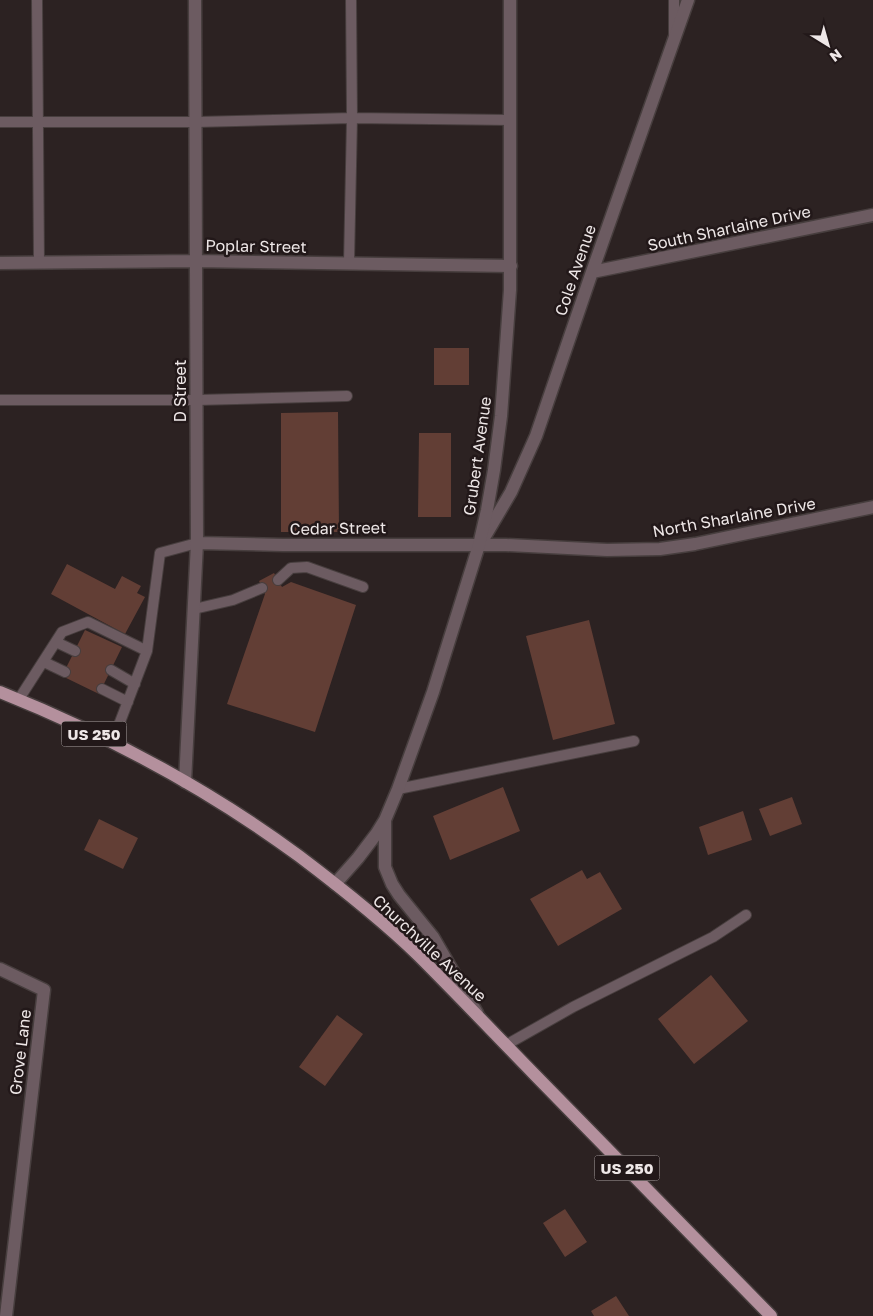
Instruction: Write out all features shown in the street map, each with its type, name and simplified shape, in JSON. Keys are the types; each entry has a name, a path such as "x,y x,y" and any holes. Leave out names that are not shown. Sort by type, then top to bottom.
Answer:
{"main road":[{"name":"Churchville Avenue","path":"0,692 112,743 185,782 214,799 297,855 335,884 417,954 771,1316"}],"street":[{"name":"D Street","path":"185,782 197,543 195,0"},
{"name":"Grubert Avenue","path":"335,884 364,851 385,820 398,789 433,692 479,545 494,470 509,319 511,266 510,0"},
{"name":"Cole Avenue","path":"479,545 506,501 536,436 688,0"},
{"name":"South Sharlaine Drive","path":"592,272 873,215"},
{"name":"Poplar Street","path":"0,263 196,261 511,266"},
{"name":"North Sharlaine Drive","path":"479,545 607,550 660,549 695,544 873,507"},
{"name":"Cedar Street","path":"197,543 479,545"},
{"path":"385,820 385,867 392,884 433,937 482,1021"},
{"name":"Grove Lane","path":"0,968 44,990 6,1316"}],"lane":[{"path":"37,0 39,263"},
{"path":"349,263 352,0"},
{"path":"674,0 674,38"},
{"path":"0,122 196,122 352,118 510,120"},
{"path":"0,400 197,400 347,396"},
{"path":"112,743 147,651 160,553 197,543"},
{"path":"278,580 291,568 307,567 364,587"},
{"path":"194,609 233,600 262,588"},
{"path":"20,700 62,632 88,622 147,651"},
{"path":"56,642 75,651"},
{"path":"44,662 65,672"},
{"path":"111,670 135,684"},
{"path":"102,689 128,702"},
{"path":"398,789 634,740"},
{"path":"506,1045 573,1007 713,938 746,915"}],"building":[{"path":"434,348 469,348 469,385 434,385"},
{"path":"338,412 339,532 281,532 281,413"},
{"path":"419,433 451,433 451,517 418,517"},
{"path":"67,564 115,589 122,576 141,586 137,593 145,597 125,634 51,594"},
{"path":"274,573 282,587 291,582 356,605 315,732 227,704 265,594 259,581"},
{"path":"589,620 615,724 553,740 526,636"},
{"path":"85,630 122,647 99,694 62,676"},
{"path":"503,787 520,831 450,860 433,816"},
{"path":"792,797 802,824 770,836 759,809"},
{"path":"743,811 752,840 708,855 699,827"},
{"path":"99,819 138,838 123,869 84,850"},
{"path":"582,870 587,879 600,872 622,909 558,946 530,899"},
{"path":"711,975 748,1021 694,1064 658,1019"},
{"path":"337,1015 363,1034 325,1086 299,1067"},
{"path":"565,1209 587,1242 565,1257 543,1223"},
{"path":"616,1296 629,1316 594,1316 591,1311"}]}
